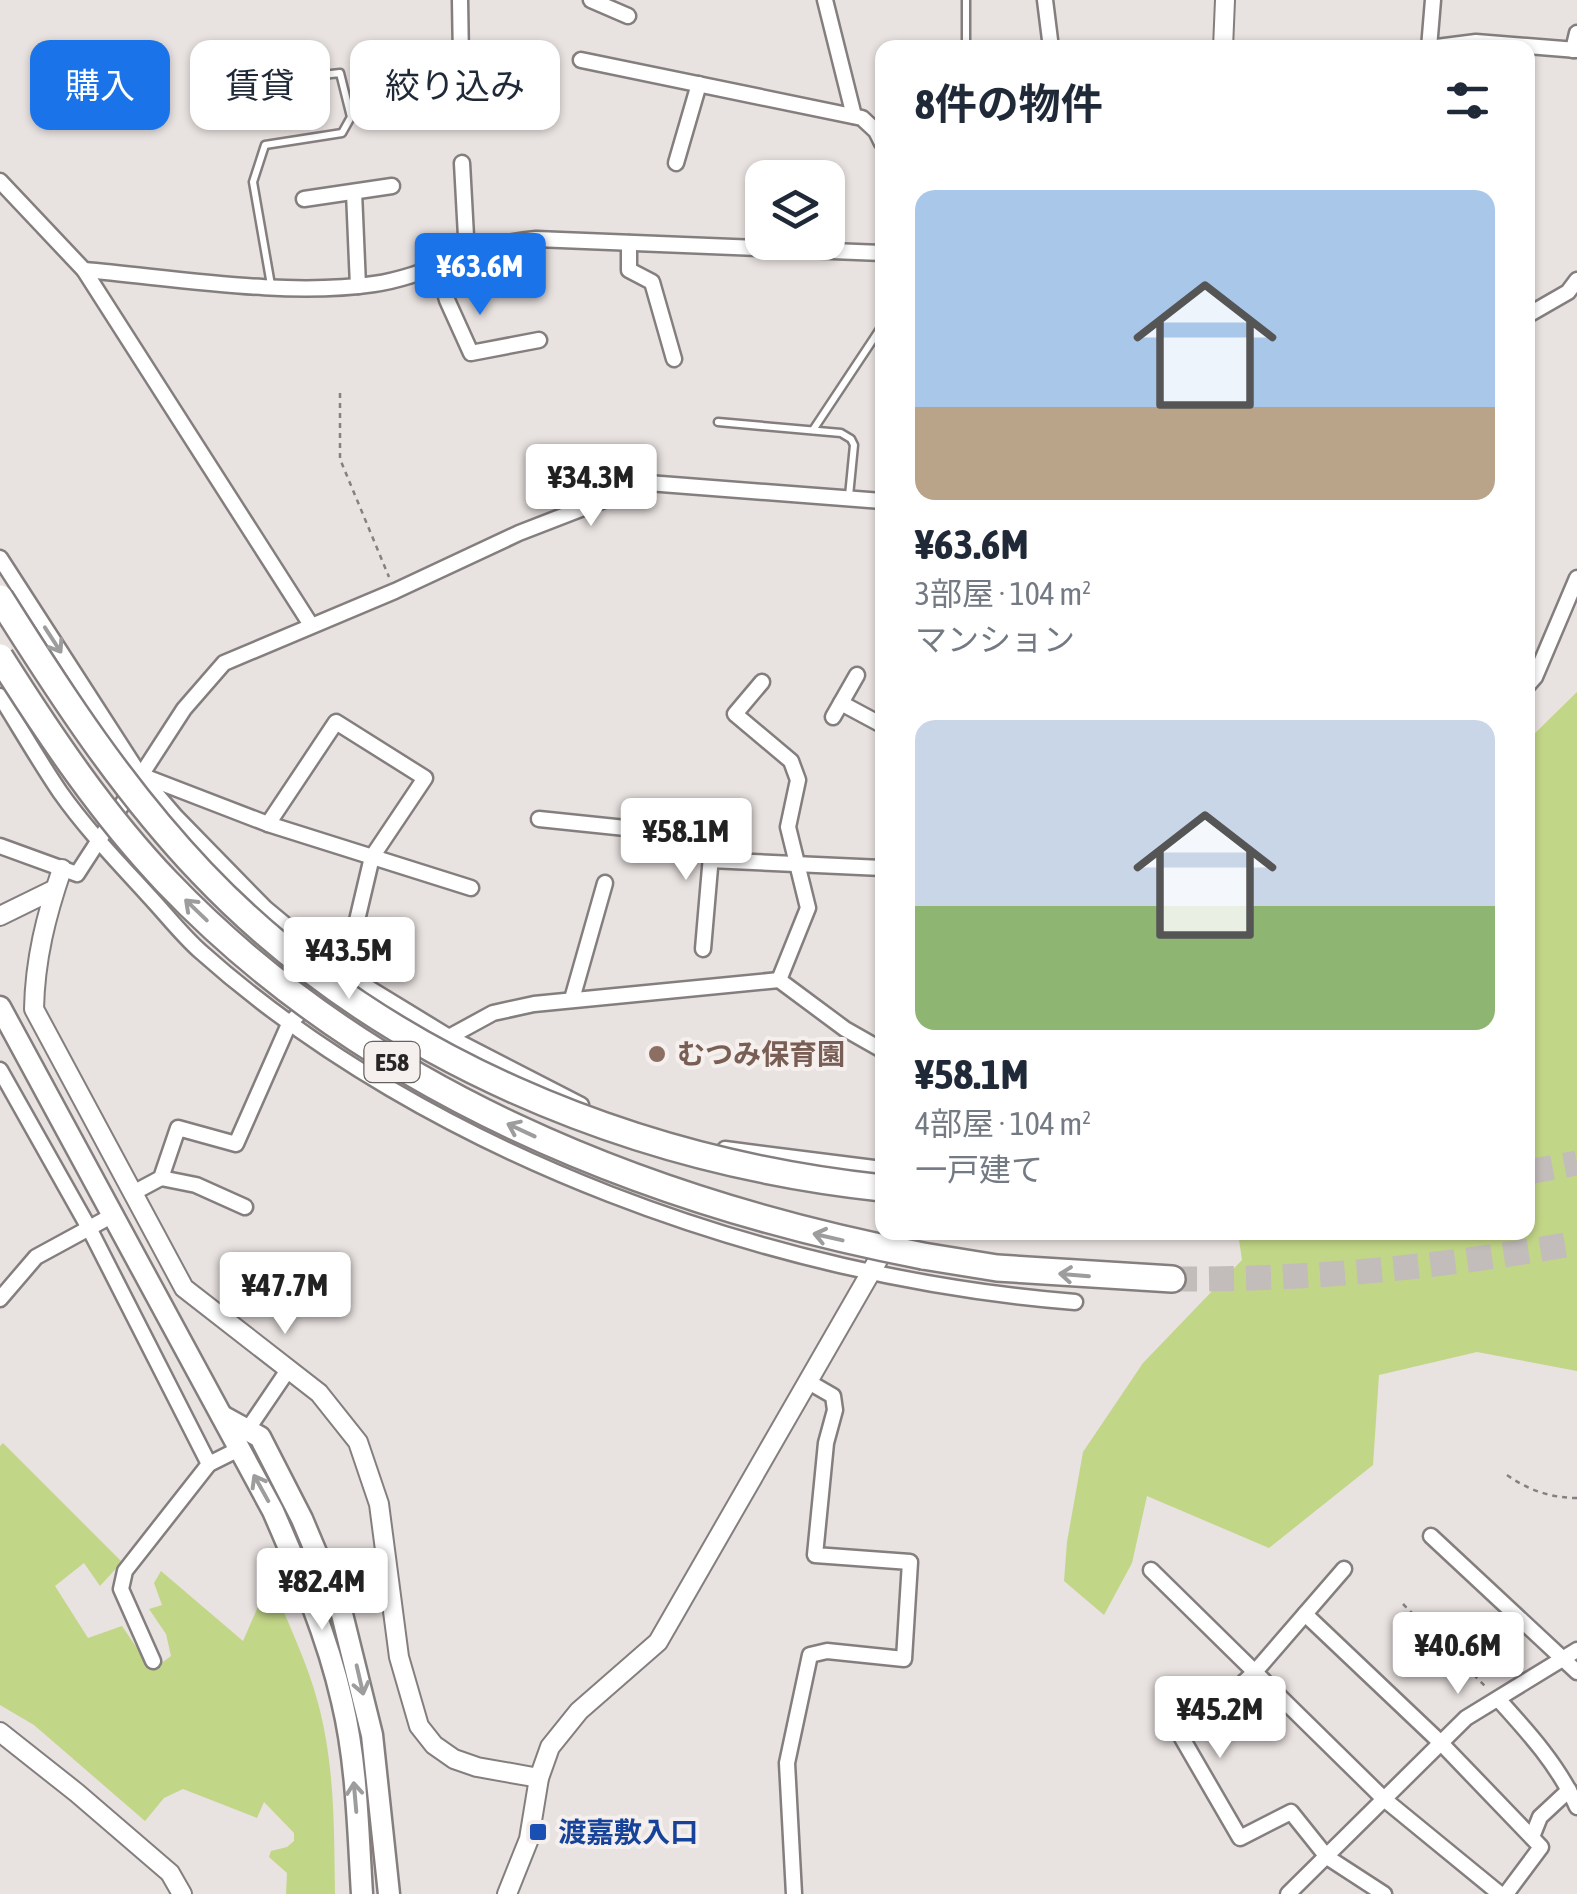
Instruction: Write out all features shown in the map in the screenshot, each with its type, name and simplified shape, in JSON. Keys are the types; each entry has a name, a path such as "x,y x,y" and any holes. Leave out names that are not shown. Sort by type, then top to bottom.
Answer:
{"highway":[{"name":"E58","path":"0,598 94,744 202,873 289,952 372,1012 452,1059 525,1095 614,1129 710,1157 875,1187"},
{"name":"E58","path":"0,657 104,808 167,882 258,967 376,1053 480,1110 601,1164 729,1210 816,1234 997,1268 1172,1280"}],"main road":[{"path":"0,1007 222,1416 243,1439 296,1564 343,1703 356,1792 362,1894"},
{"path":"243,1439 260,1437 302,1519 346,1628 372,1735 389,1894"}],"street":[{"path":"460,0 461,40"},
{"path":"590,0 628,16"},
{"path":"825,0 854,116"},
{"path":"1046,0 1050,40"},
{"path":"1224,40 1225,0"},
{"path":"1430,40 1433,0"},
{"path":"1535,47 1575,50 1577,32"},
{"path":"581,60 862,118 875,134"},
{"path":"676,163 699,84"},
{"path":"462,163 467,255"},
{"path":"0,181 84,270 311,625"},
{"path":"304,200 392,186"},
{"path":"354,192 358,286"},
{"path":"84,270 319,290 378,284 504,242 536,239 875,253"},
{"path":"629,243 629,270 652,282 674,360"},
{"path":"437,265 471,353 539,340"},
{"path":"1535,312 1574,291"},
{"path":"0,846 77,874 184,709 224,663 395,592 518,533 648,483 875,500"},
{"path":"0,558 140,775 176,818 265,908 341,971 449,1037 606,1118 657,1136 875,1169"},
{"path":"1535,676 1577,578"},
{"path":"857,676 837,710 875,723"},
{"path":"762,682 734,714 790,760 798,780 788,828 808,908 779,980"},
{"path":"0,696 61,793 197,949 290,1024 402,1098 513,1153 665,1214 870,1272 1003,1296 1075,1302"},
{"path":"161,1178 178,1128 236,1144 290,1024 341,971 350,950 372,857 425,778 336,722 268,824"},
{"path":"140,775 268,824 471,888"},
{"path":"538,819 713,829 703,949"},
{"path":"710,860 875,868"},
{"path":"62,869 43,926 35,971 34,1009 184,1288 319,1393 358,1442 378,1504 400,1658 419,1726 434,1746 454,1759 539,1778"},
{"path":"572,1000 605,883"},
{"path":"0,916 55,889"},
{"path":"449,1037 493,1013 572,1000 779,980 844,1029 875,1046"},
{"path":"0,1070 89,1228 209,1464"},
{"path":"133,1193 161,1178 196,1185 244,1208"},
{"path":"0,1299 36,1257 114,1214"},
{"path":"507,1894 529,1839 539,1778 550,1748 579,1711 658,1642 889,1240"},
{"path":"153,1661 121,1590 125,1571 209,1464 243,1439 288,1370"},
{"path":"794,1894 787,1764 810,1655 827,1651 904,1659 910,1562 815,1555 826,1444 835,1410 833,1396 806,1381"},
{"path":"1431,1536 1577,1672"},
{"path":"1344,1569 1254,1672 1182,1738 1240,1838 1291,1812 1327,1857 1384,1894"},
{"path":"1152,1570 1384,1799 1503,1894 1541,1847 1441,1743 1305,1614"},
{"path":"1288,1894 1466,1718 1577,1650"},
{"path":"1498,1699 1531,1735 1577,1807"},
{"path":"0,1732 170,1873 182,1894"},
{"path":"1532,1838 1540,1818 1569,1790"}],"lane":[{"path":"966,0 966,40"},
{"path":"271,286 254,182 265,144 342,133 350,117 340,73 330,74"},
{"path":"813,430 875,337"},
{"path":"718,422 841,433 852,439 848,498"}],"path":[{"path":"340,393 340,459 395,592"},
{"path":"1507,1475 1525,1488 1577,1498"},
{"path":"1404,1604 1498,1699"}],"green space":[{"path":"1577,692 1577,1371 1477,1352 1379,1375 1373,1465 1269,1548 1147,1496 1132,1563 1104,1615 1064,1581 1083,1452 1143,1363 1242,1260 1239,1240 1535,1240 1535,733"},
{"path":"3,1443 122,1562 100,1586 84,1563 55,1586 88,1638 122,1626 152,1670 171,1656 166,1634 149,1609 162,1605 154,1583 161,1571 243,1641 264,1593 274,1588 309,1674 324,1727 332,1798 335,1894 286,1894 287,1873 269,1857 271,1851 294,1841 294,1833 264,1802 257,1818 183,1789 164,1798 145,1821 34,1725 0,1705"}],"tunnel":[{"path":"1535,1171 1577,1163"},
{"path":"1172,1279 1375,1270 1577,1243"}],"place":[{"name":"むつみ保育園","path":"657,1054"},
{"name":"渡嘉敷入口","path":"538,1832"}]}
